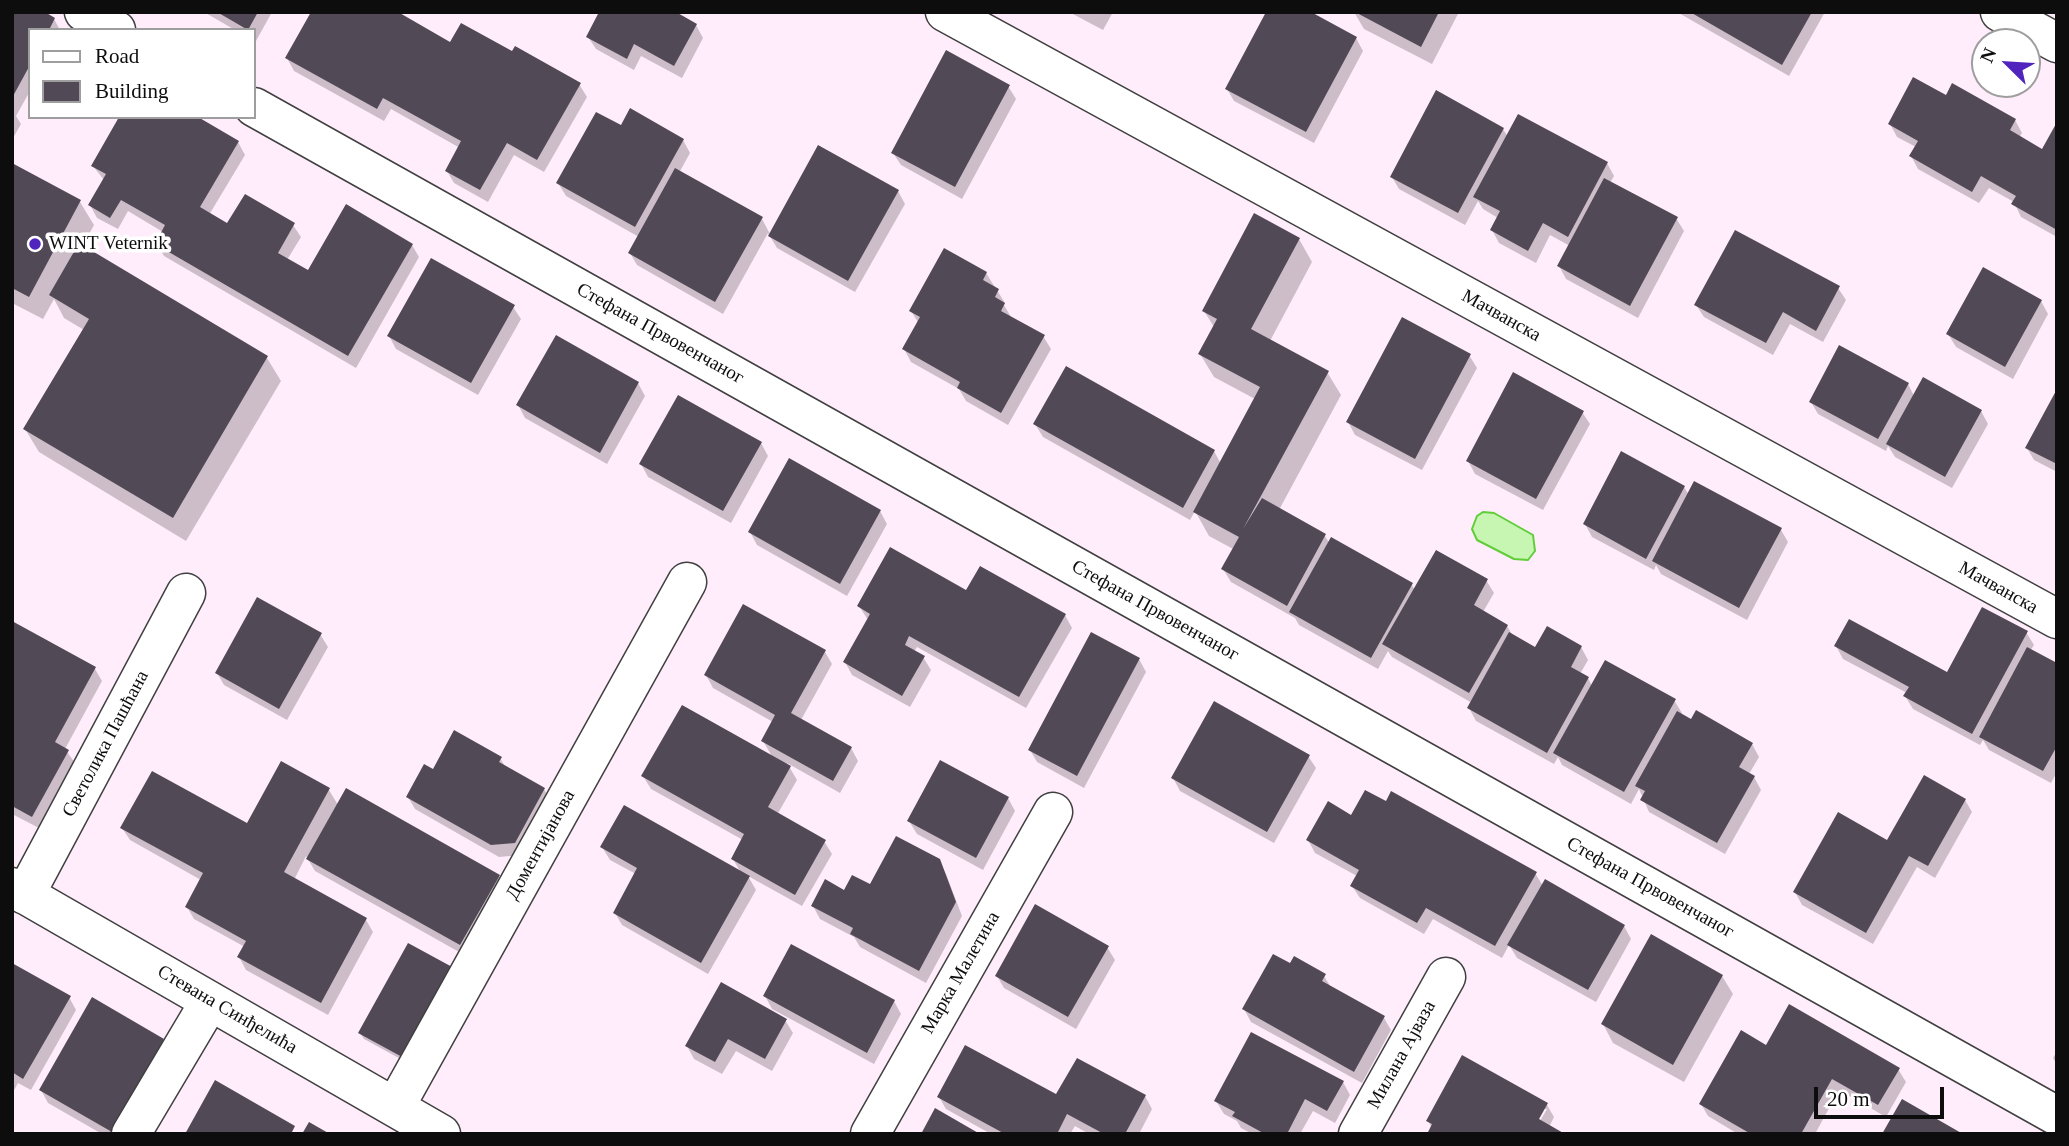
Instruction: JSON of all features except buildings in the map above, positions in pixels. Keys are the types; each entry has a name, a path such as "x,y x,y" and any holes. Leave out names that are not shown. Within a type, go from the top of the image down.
{"street":[{"path":"84,12 112,28"},
{"name":"Мачванска","path":"945,12 2057,619"},
{"path":"2000,12 2057,43"},
{"name":"Стефана Првовенчаног","path":"256,108 2057,1115"},
{"name":"Доментијанова","path":"395,1107 687,582"},
{"name":"Светолика Пашћана","path":"19,891 186,593"},
{"name":"Марка Малетина","path":"870,1134 1053,812"},
{"name":"Стевана Синђелића","path":"19,891 441,1134"},
{"name":"Милана Ајваза","path":"1358,1134 1446,977"},
{"path":"131,1134 210,1000"}],"shaded area":[{"path":"1483,512 1494,513 1533,535 1535,551 1528,560 1514,559 1477,540 1472,529 1477,516"}],"place":[{"name":"WINT Veternik","path":"35,244"}]}
